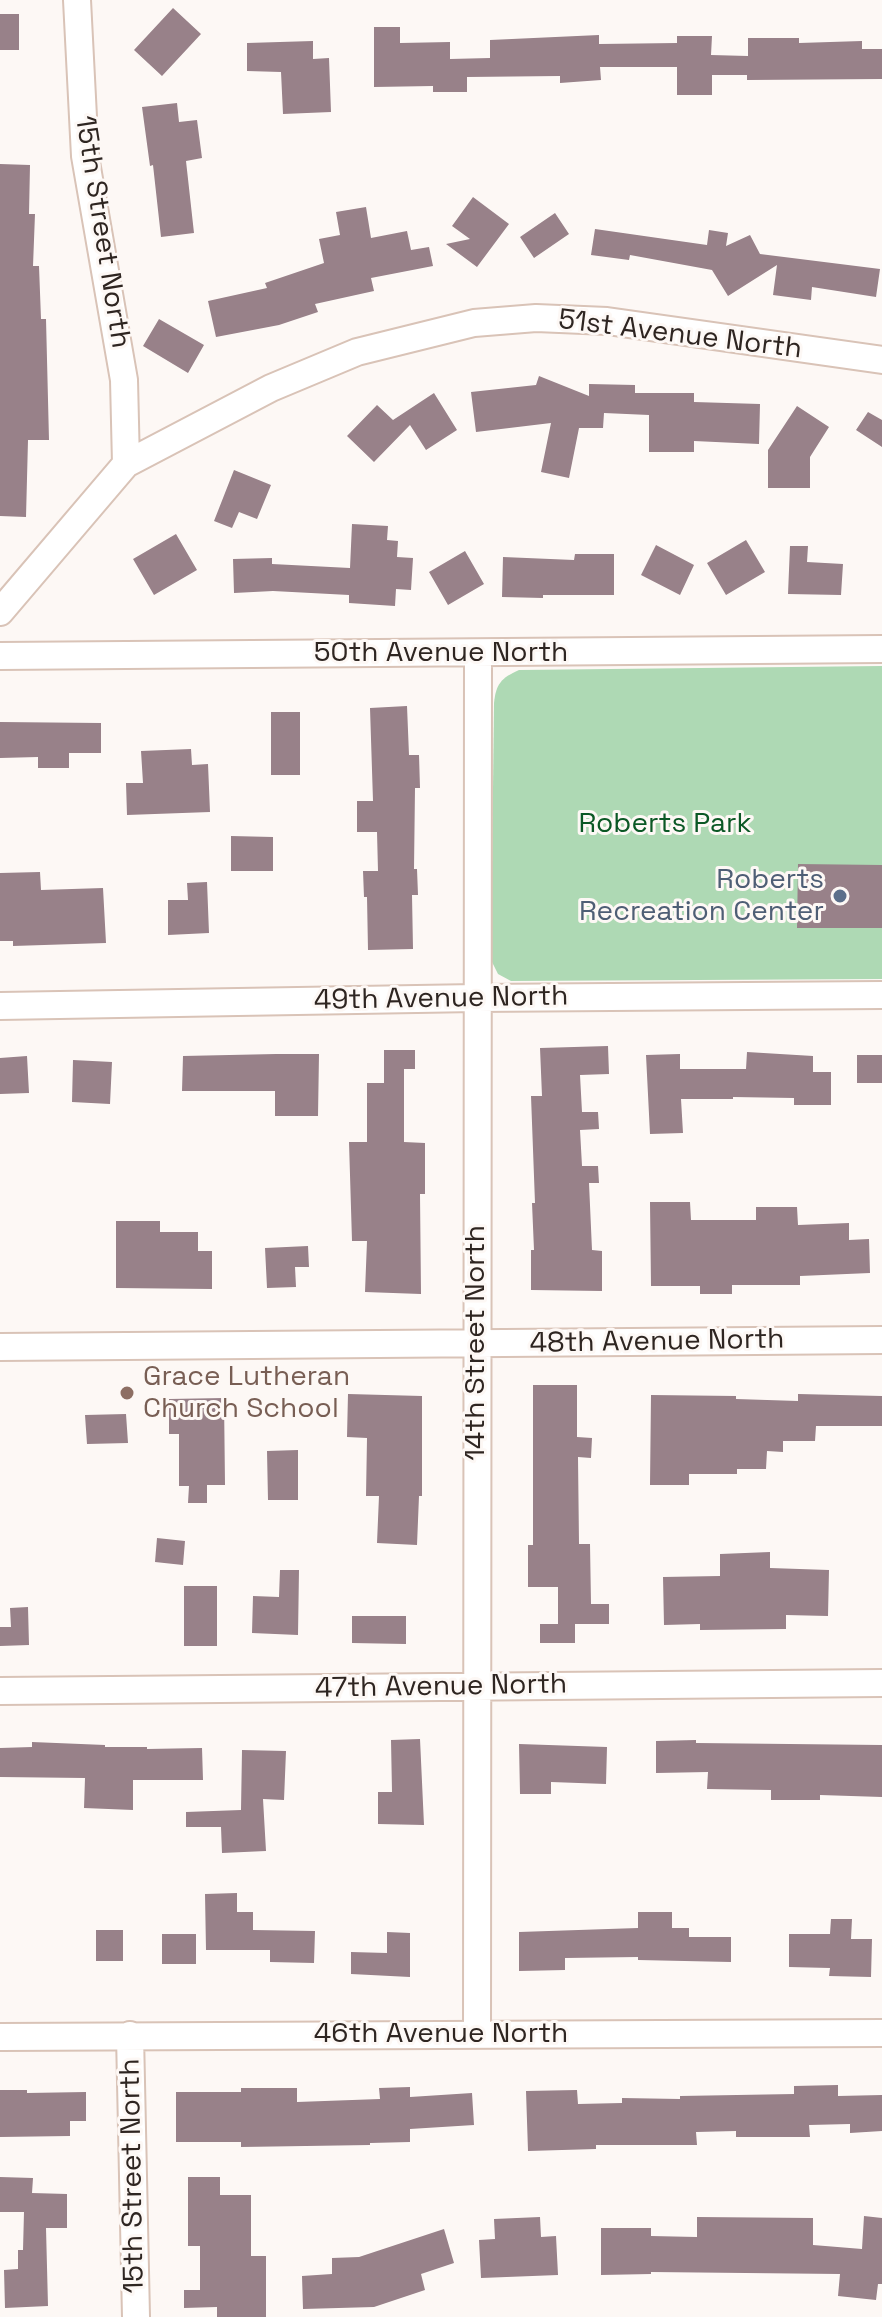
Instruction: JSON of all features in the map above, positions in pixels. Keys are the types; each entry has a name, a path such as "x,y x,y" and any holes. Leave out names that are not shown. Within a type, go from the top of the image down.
{"street":[{"name":"15th Street North","path":"77,0 85,156 124,380 126,464"},
{"name":"51st Avenue North","path":"0,612 126,464 271,388 357,352 474,323 536,318 607,321 882,360"},
{"name":"50th Avenue North","path":"0,656 882,649"},
{"name":"14th Street North","path":"477,2034 478,653"},
{"name":"49th Avenue North","path":"0,1006 882,995"},
{"name":"48th Avenue North","path":"0,1347 882,1340"},
{"name":"47th Avenue North","path":"0,1691 882,1683"},
{"name":"46th Avenue North","path":"0,2037 882,2033"},
{"name":"15th Street North","path":"130,2035 136,2317"}],"green space":[{"name":"Roberts Park","path":"882,666 882,979 511,981 498,974 491,960 494,703 498,686 504,679 519,670"}],"building":[{"path":"173,8 201,34 162,76 134,50"},
{"path":"0,14 19,14 19,50 0,50"},
{"path":"374,27 400,27 400,43 450,42 450,59 490,58 490,40 599,35 599,44 677,43 677,36 712,36 711,55 748,56 748,38 799,38 799,43 862,41 862,49 882,49 882,79 747,80 747,75 712,75 712,95 677,95 677,67 600,67 601,80 560,83 560,76 467,77 467,92 433,92 433,86 374,87"},
{"path":"313,41 313,59 329,58 331,112 283,114 281,72 247,71 247,43"},
{"path":"177,103 179,122 197,120 202,158 186,161 194,233 161,237 153,165 150,166 142,107"},
{"path":"0,164 30,165 29,214 35,214 33,266 39,266 41,319 46,319 49,440 28,440 26,517 0,516"},
{"path":"473,197 509,224 477,267 446,244 470,239 452,226"},
{"path":"366,207 371,238 407,231 411,250 429,247 433,266 371,278 374,291 315,304 318,312 279,325 216,337 208,301 267,288 265,283 324,263 319,239 340,235 336,212"},
{"path":"555,213 569,234 534,258 520,237"},
{"path":"595,229 707,245 709,230 728,233 726,246 750,235 760,254 880,269 876,297 812,287 811,300 773,295 777,265 728,296 712,270 630,255 629,260 591,255"},
{"path":"159,319 204,345 188,373 143,346"},
{"path":"539,376 589,396 589,384 635,385 635,393 694,393 694,402 760,404 759,444 694,441 694,452 649,452 649,415 604,413 603,428 579,428 569,478 541,472 551,423 476,432 471,392 536,385"},
{"path":"434,393 457,430 426,450 410,425 374,462 347,436 377,405 393,420"},
{"path":"797,406 829,427 810,457 810,488 768,488 768,450"},
{"path":"868,412 882,420 882,447 856,430"},
{"path":"234,470 271,485 257,519 239,512 232,528 214,521"},
{"path":"352,524 388,526 387,540 398,541 397,557 413,558 411,590 396,589 395,606 349,603 349,595 273,591 234,593 233,559 272,558 272,564 350,568"},
{"path":"176,534 197,570 154,595 133,559"},
{"path":"746,540 765,572 726,595 707,563"},
{"path":"656,545 694,565 680,595 641,575"},
{"path":"790,546 808,546 807,562 843,564 841,595 788,594"},
{"path":"465,551 484,584 448,605 429,572"},
{"path":"575,554 614,554 614,595 502,597 503,557 574,560"},
{"path":"407,706 409,755 419,755 420,788 415,788 414,869 417,869 418,895 412,895 413,949 368,950 363,871 378,871 377,832 357,832 357,801 373,801 370,708"},
{"path":"271,712 300,712 300,775 271,775"},
{"path":"0,722 101,723 101,753 69,753 69,768 38,768 38,757 0,758"},
{"path":"191,749 192,765 208,764 210,812 127,815 126,783 143,783 141,751"},
{"path":"231,836 273,837 273,871 231,871"},
{"name":"Roberts Recreation Center","path":"798,864 882,865 882,928 797,928"},
{"path":"40,872 41,890 103,888 106,943 13,946 13,941 0,941 0,873"},
{"path":"207,882 209,933 168,935 168,900 188,900 187,883"},
{"path":"608,1046 609,1074 580,1075 582,1112 598,1112 599,1129 580,1130 582,1166 598,1166 599,1183 589,1183 592,1250 602,1251 602,1291 531,1290 531,1250 534,1250 532,1203 535,1203 531,1096 542,1096 540,1048"},
{"path":"384,1050 415,1050 415,1069 404,1069 404,1142 425,1143 425,1194 420,1194 421,1294 365,1292 367,1241 352,1241 349,1142 367,1142 367,1083 384,1083"},
{"path":"747,1052 813,1056 813,1072 831,1072 831,1105 794,1105 794,1098 681,1099 683,1133 650,1134 646,1055 680,1054 680,1069 746,1069"},
{"path":"319,1054 318,1116 275,1116 275,1091 182,1091 183,1056"},
{"path":"857,1055 882,1055 882,1083 857,1083"},
{"path":"27,1056 29,1093 0,1094 0,1058"},
{"path":"73,1060 112,1062 110,1104 72,1102"},
{"path":"650,1202 690,1202 691,1220 756,1220 756,1207 797,1207 798,1225 849,1223 849,1240 869,1239 870,1273 800,1276 800,1285 732,1285 732,1294 700,1294 700,1286 651,1286"},
{"path":"116,1221 160,1221 160,1232 198,1232 198,1251 212,1251 212,1289 116,1288"},
{"path":"308,1246 309,1267 295,1267 296,1287 267,1288 265,1248"},
{"path":"533,1385 577,1385 577,1437 592,1438 591,1458 578,1457 579,1544 590,1544 591,1604 609,1604 609,1624 575,1624 575,1643 540,1643 540,1624 558,1624 558,1587 528,1587 528,1545 533,1545"},
{"path":"348,1394 422,1396 422,1496 419,1496 417,1545 377,1543 379,1496 366,1496 367,1438 347,1437"},
{"path":"798,1394 882,1396 882,1426 816,1426 815,1441 783,1441 783,1452 767,1451 766,1469 737,1469 737,1474 689,1474 689,1485 650,1485 651,1395 736,1396 736,1399 798,1401"},
{"path":"224,1398 225,1485 207,1485 207,1503 188,1503 189,1486 179,1486 179,1434 169,1434 169,1399"},
{"path":"126,1414 128,1443 87,1444 85,1415"},
{"path":"298,1450 298,1500 268,1500 267,1451"},
{"path":"157,1538 185,1541 183,1565 155,1562"},
{"path":"770,1552 770,1568 829,1570 828,1616 786,1615 786,1629 700,1630 700,1624 664,1625 663,1577 720,1576 720,1554"},
{"path":"280,1570 299,1570 298,1635 252,1633 253,1596 279,1597"},
{"path":"184,1586 217,1586 217,1646 184,1646"},
{"path":"28,1607 29,1645 0,1646 0,1627 11,1627 10,1608"},
{"path":"352,1616 406,1616 406,1644 352,1643"},
{"path":"420,1739 424,1825 378,1824 378,1792 392,1792 391,1740"},
{"path":"696,1740 696,1743 882,1745 882,1797 820,1795 820,1800 771,1800 771,1790 707,1789 708,1772 656,1773 656,1741"},
{"path":"32,1742 147,1749 202,1748 203,1780 133,1780 133,1810 84,1808 85,1778 0,1777 0,1748 32,1747"},
{"path":"519,1744 607,1747 606,1784 551,1782 551,1794 520,1794"},
{"path":"242,1750 286,1751 284,1800 263,1799 266,1851 222,1853 221,1827 186,1827 186,1812 241,1810"},
{"path":"237,1893 237,1912 253,1912 253,1930 315,1931 314,1963 270,1962 270,1950 206,1950 205,1894"},
{"path":"638,1912 672,1912 672,1928 689,1928 689,1937 731,1937 731,1962 638,1960 638,1957 565,1958 565,1970 519,1971 519,1932 638,1928"},
{"path":"831,1919 852,1919 851,1939 872,1939 871,1977 829,1976 830,1968 789,1967 789,1934 830,1934"},
{"path":"96,1930 123,1930 123,1961 96,1961"},
{"path":"387,1932 410,1933 410,1977 351,1974 351,1952 387,1953"},
{"path":"162,1934 196,1934 196,1964 162,1964"},
{"path":"838,2085 838,2096 882,2095 882,2131 850,2133 850,2124 809,2125 810,2137 736,2137 736,2131 696,2132 697,2145 596,2145 596,2149 528,2151 526,2091 577,2090 578,2104 622,2103 622,2098 794,2094 794,2086"},
{"path":"410,2087 410,2097 472,2093 474,2125 410,2129 410,2142 370,2145 241,2147 241,2142 176,2142 176,2092 297,2088 297,2102 380,2099 379,2088"},
{"path":"0,2090 86,2092 86,2121 70,2121 70,2136 0,2137"},
{"path":"0,2177 33,2178 32,2193 67,2194 67,2228 46,2228 48,2306 5,2308 4,2270 18,2269 18,2250 23,2250 24,2212 0,2212"},
{"path":"188,2177 220,2177 220,2195 251,2195 251,2256 266,2256 266,2317 217,2317 217,2307 184,2308 184,2290 200,2290 200,2246 188,2246"},
{"path":"864,2216 882,2218 882,2284 878,2284 876,2300 838,2296 840,2274 651,2272 601,2275 601,2228 651,2228 651,2236 697,2237 697,2217 813,2218 813,2245 862,2249"},
{"path":"540,2217 541,2237 556,2236 558,2275 481,2278 479,2240 495,2239 494,2219"},
{"path":"444,2229 454,2263 421,2274 425,2290 374,2307 303,2309 302,2276 332,2274 332,2258 359,2257"}],"place":[{"name":"Roberts Recreation Center","path":"840,896"},
{"name":"Grace Lutheran Church School","path":"127,1393"}]}
